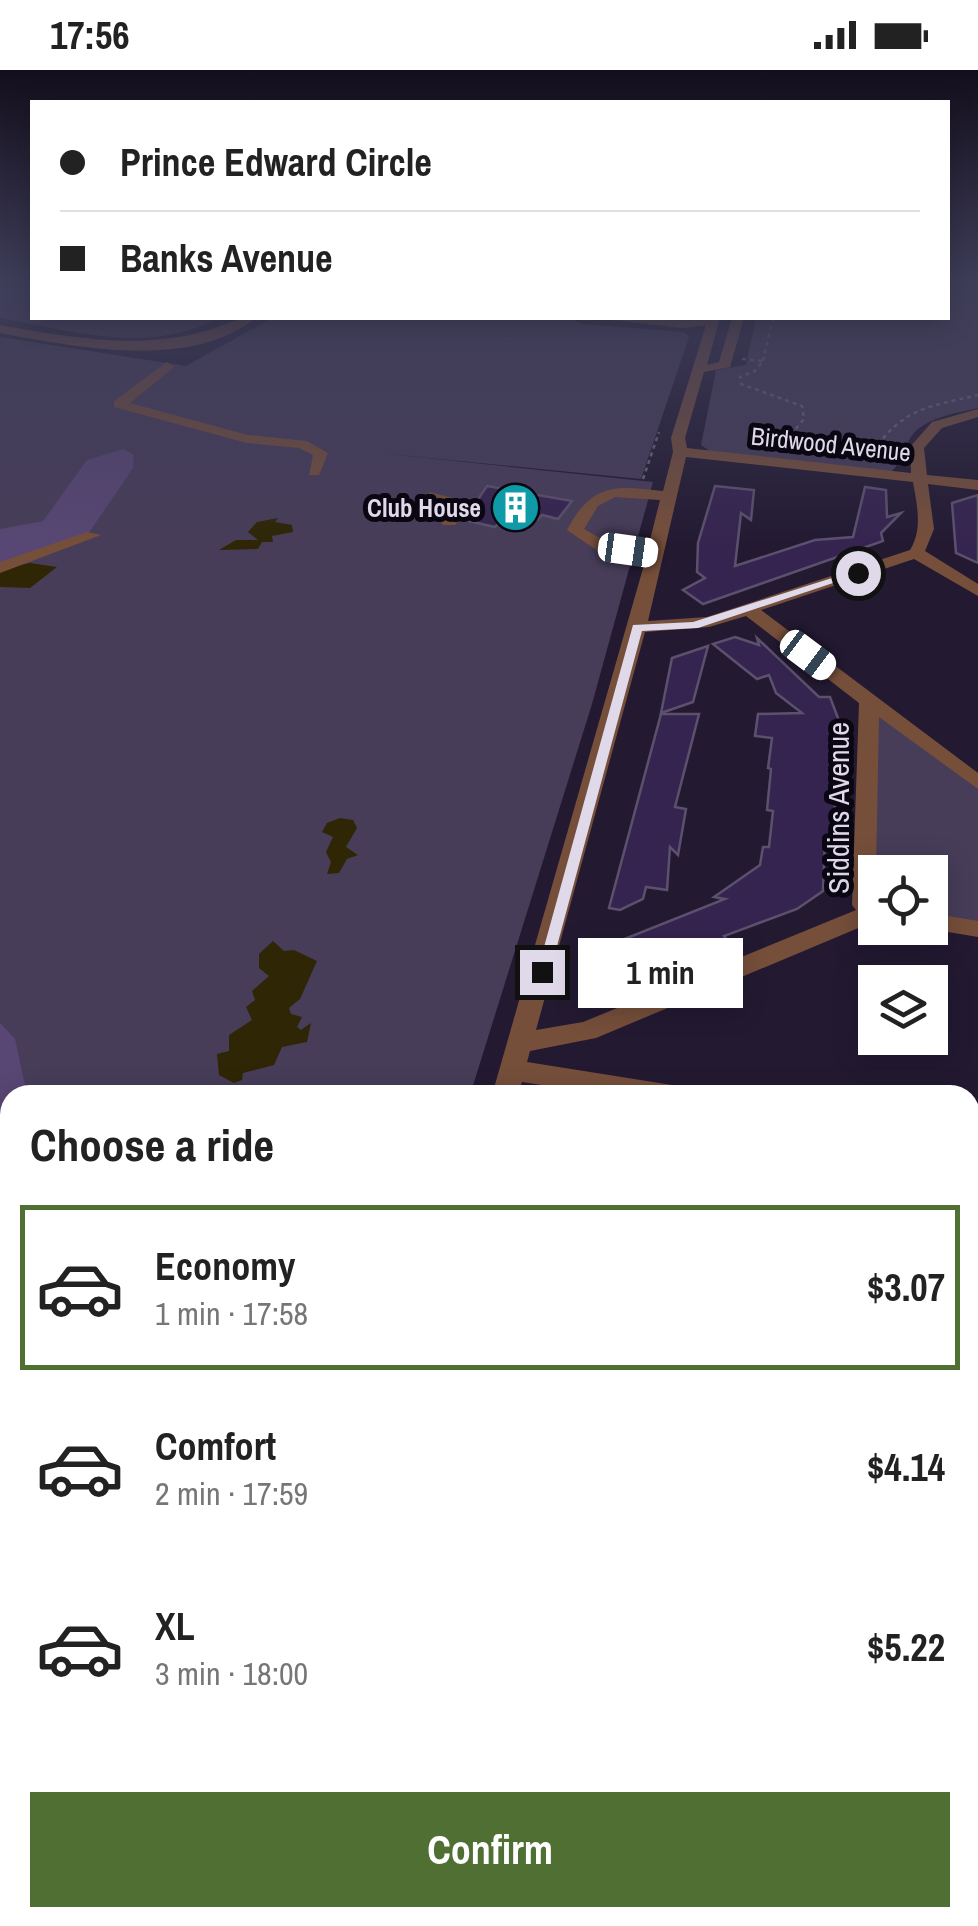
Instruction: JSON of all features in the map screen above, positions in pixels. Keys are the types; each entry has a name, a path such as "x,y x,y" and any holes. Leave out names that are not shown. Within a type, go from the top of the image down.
{"street":[{"path":"159,372 118,402 247,439 308,446 321,453 314,472"},
{"path":"680,452 678,438 699,372"},
{"path":"535,1085 508,1083 637,628 680,452 688,440 706,372"},
{"path":"637,628 694,626 916,553 924,542 917,447 925,434 950,420 978,413"},
{"path":"132,429 159,415"},
{"name":"Birdwood Avenue","path":"680,452 920,472 978,485"},
{"path":"655,554 602,546 583,540 575,530 595,498 607,492 669,496"},
{"path":"435,495 465,501 449,522"},
{"path":"376,516 394,510"},
{"path":"0,568 93,535"},
{"path":"916,553 978,591"},
{"path":"748,609 978,783"},
{"name":"Siddins Avenue","path":"865,855 869,701"},
{"path":"520,1043 587,1032 858,919"},
{"path":"948,924 978,928"}],"path":[{"path":"753,372 740,377 741,384 802,406 804,419 794,431 801,441 838,451 873,451 920,472"},
{"path":"873,451 892,424 910,412 978,395"}],"shaded area":[{"path":"0,372 677,372 641,479 379,453 653,482 592,704 473,1085 0,1085"},
{"path":"716,372 978,372 978,408 924,425 911,437 891,472 711,452 701,445"},
{"path":"123,449 134,455 133,468 88,534 0,566 0,529 43,521 87,460"},
{"path":"869,701 978,783 978,929 948,924 948,855 874,855"},
{"path":"0,1023 15,1039 25,1085 0,1085"}],"sand":[{"path":"278,518 275,522 292,525 293,532 272,536 273,542 262,542 258,549 219,550 236,540 258,540 248,532 257,522"},
{"path":"30,563 57,567 30,588 0,587 0,569"},
{"path":"340,818 353,820 357,828 346,847 358,855 347,859 339,873 327,874 331,862 326,852 333,837 322,832 327,823"},
{"path":"273,941 284,951 294,950 317,961 300,999 289,1008 291,1014 302,1017 297,1027 301,1030 311,1023 307,1042 282,1047 274,1065 243,1073 242,1080 234,1083 219,1075 217,1054 229,1051 229,1035 252,1020 246,1007 255,1000 252,991 269,976 259,968 259,954"}],"building":[{"name":"Club House","path":"487,486 572,501 558,519 542,515 537,520 507,514 495,527 464,520"},
{"path":"715,486 754,490 751,520 741,513 735,566 815,540 853,537 865,487 886,490 887,517 901,513 881,533 883,541 703,604 683,590 705,578 697,572 698,543"},
{"path":"978,495 978,563 956,553 952,503"},
{"path":"735,637 759,645 757,638 819,697 830,697 841,726 833,832 825,841 823,891 797,909 724,936 728,941 690,956 697,963 666,978 647,986 636,974 605,987 590,970 599,967 593,959 600,956 602,948 725,899 714,897 760,865 763,847 769,847 773,811 767,810 771,769 768,768 772,738 755,736 758,714 802,713 776,693 769,675 757,679 713,644"},
{"path":"708,646 693,702 661,713 672,658"},
{"path":"661,714 699,714 675,807 686,809 678,855 670,847 667,890 646,887 643,899 620,910 609,908"}],"place":[{"name":"Club House","path":"516,508"}],"route":[{"path":"542,972 637,628 694,626 858,573"}]}
